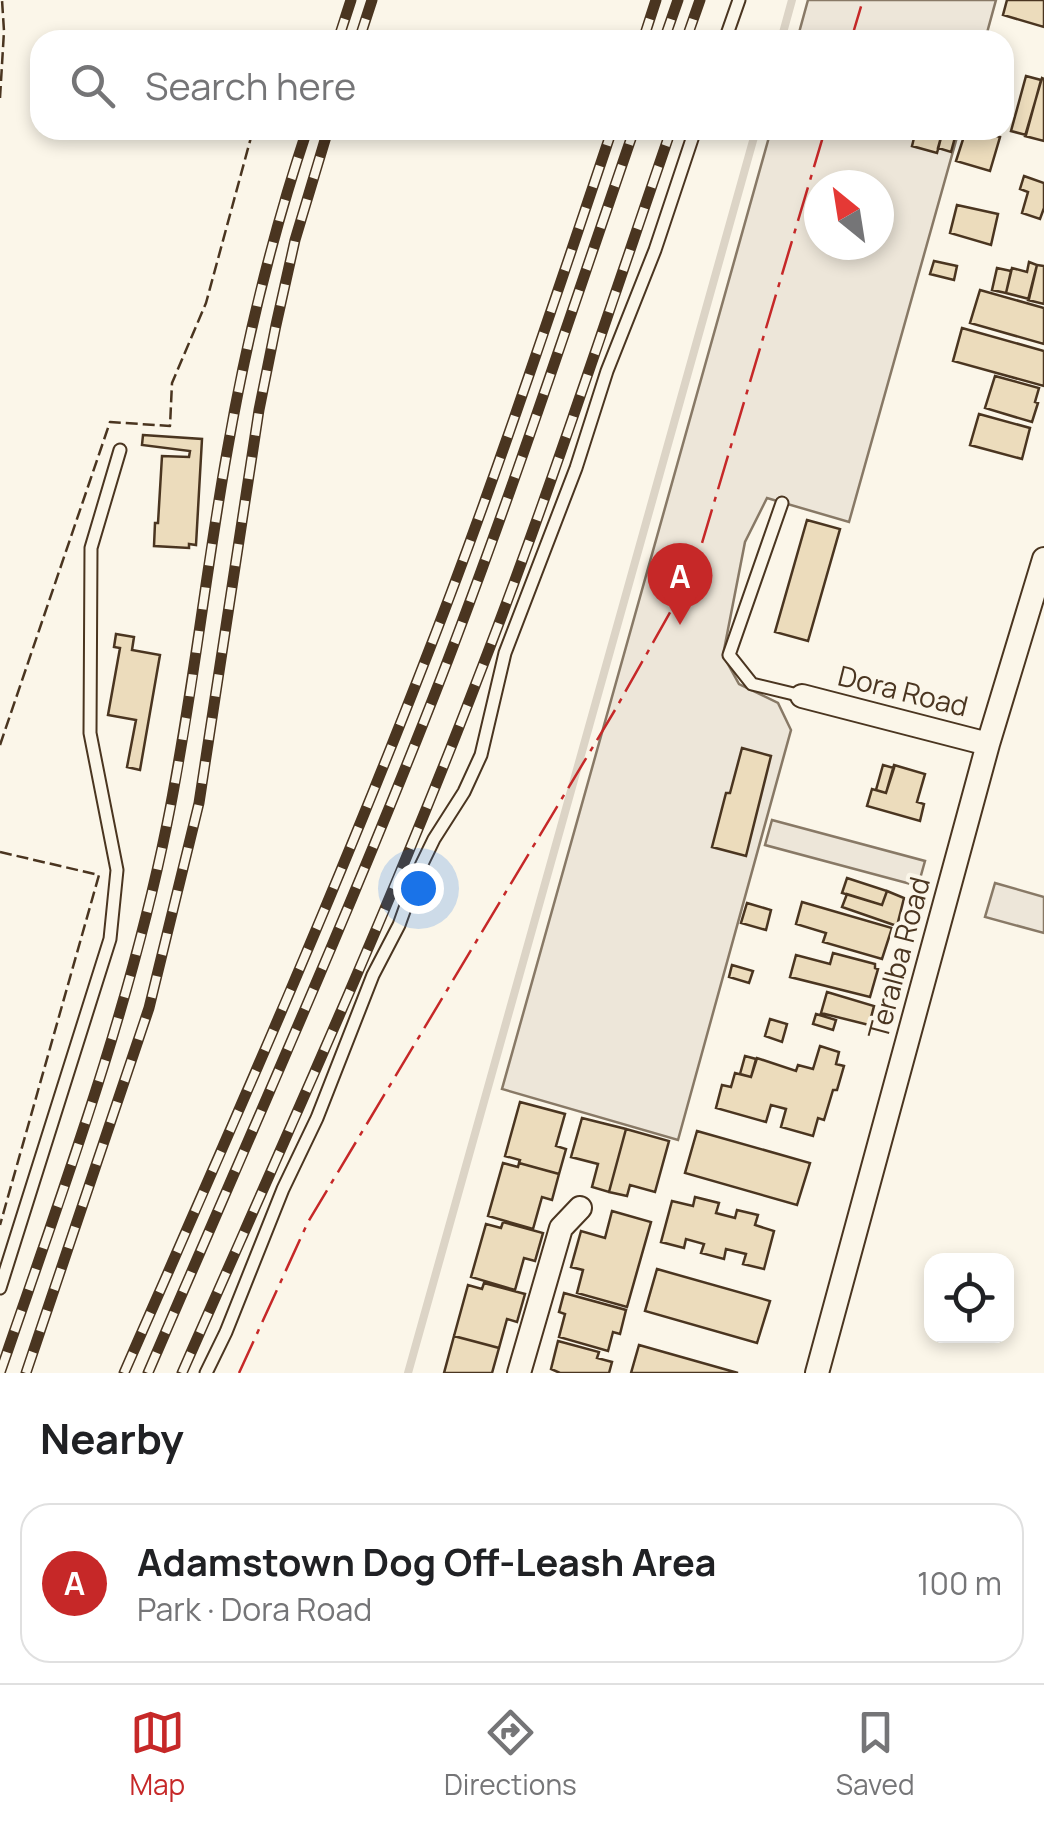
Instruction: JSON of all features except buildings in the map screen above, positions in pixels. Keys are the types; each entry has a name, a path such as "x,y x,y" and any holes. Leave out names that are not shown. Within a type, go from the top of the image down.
{"street":[{"name":"Teralba Road","path":"817,1373 988,744 1044,560"},
{"name":"Dora Road","path":"802,696 988,744"},
{"path":"519,1373 561,1228 580,1208"}],"lane":[{"path":"728,30 738,0"},
{"path":"206,1373 317,1118 373,975 399,925 418,872 481,755 505,654 576,468 691,140"},
{"path":"0,1288 110,939 116,870 90,733 91,548 120,450"},
{"path":"782,503 729,655 752,684 802,696"}],"shaded area":[{"path":"808,0 996,0 988,30 800,30"},
{"path":"768,140 956,140 849,522 767,498 745,542 723,655 739,684 778,703 791,730 678,1140 502,1089"},
{"path":"772,820 925,861 918,886 765,845"},
{"path":"995,883 1044,897 1044,933 985,917"}],"waterway":[{"path":"784,30 792,0"},
{"path":"408,1373 753,140"}],"railway":[{"path":"341,30 351,0"},
{"path":"362,30 372,0"},
{"path":"646,30 656,0"},
{"path":"668,30 678,0"},
{"path":"690,30 700,0"},
{"path":"0,1373 134,964 176,778 243,370 271,249 304,140"},
{"path":"26,1373 149,1008 199,803 259,410 295,240 325,140"},
{"path":"124,1373 239,1111 421,671 496,469 609,140"},
{"path":"148,1373 334,940 441,678 631,140"},
{"path":"182,1373 444,766 529,542 668,140"}],"fence":[{"path":"0,98 2,0"},
{"path":"0,745 110,422 170,426 172,383 206,303 250,140"},
{"path":"0,852 99,875 0,1225"}],"power":[{"path":"854,30 863,0"},
{"path":"239,1373 308,1222 615,710 694,570 822,140"}],"place":[{"name":"Adamstown Dog Off-Leash Area","path":"680,625"}]}
